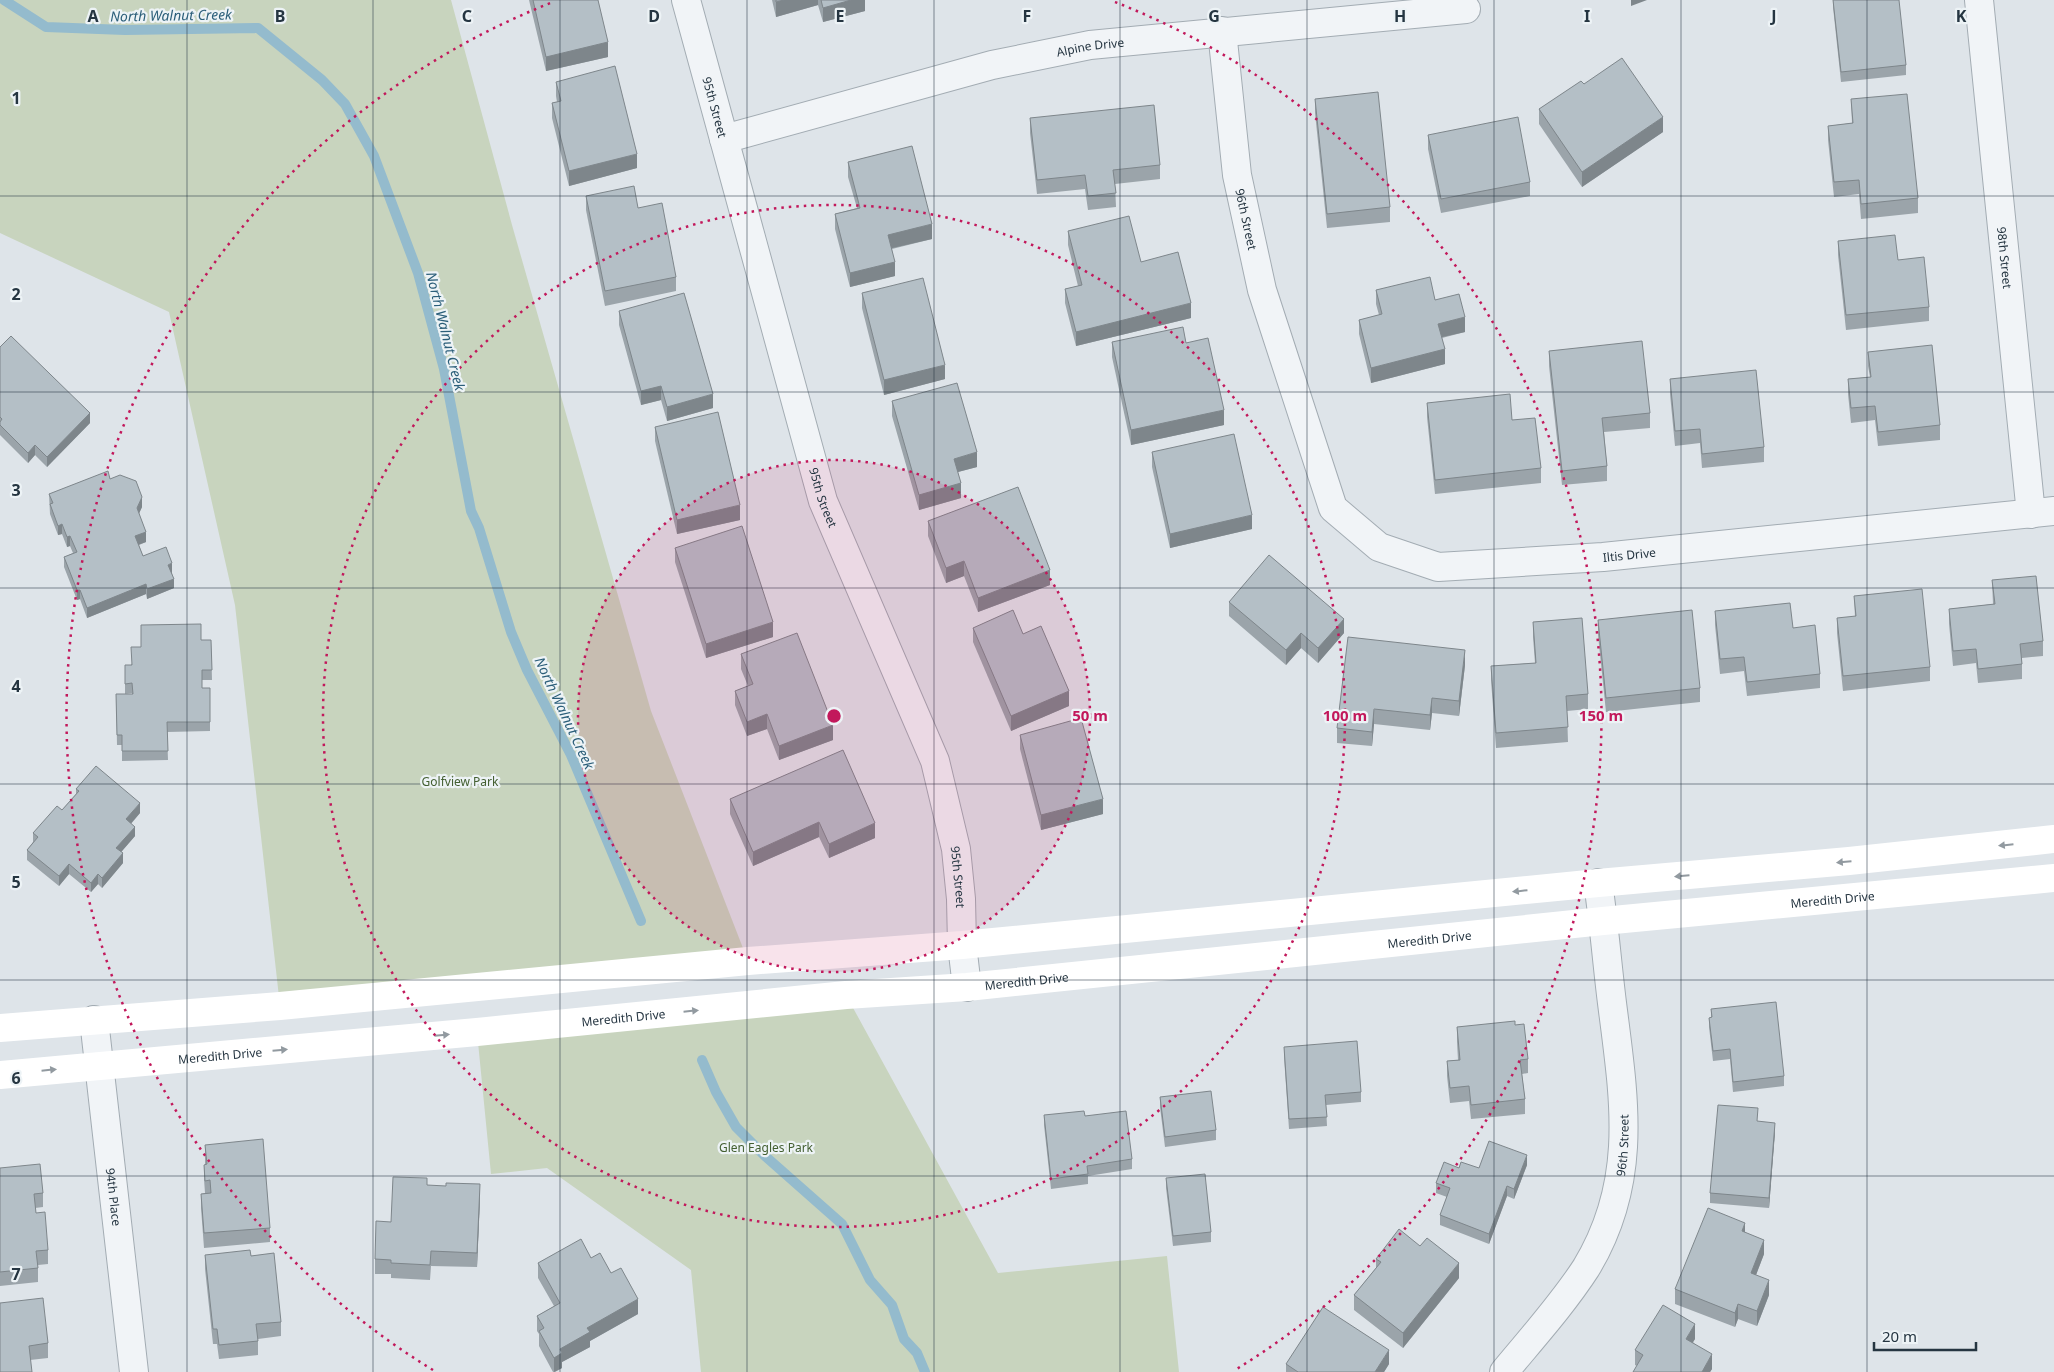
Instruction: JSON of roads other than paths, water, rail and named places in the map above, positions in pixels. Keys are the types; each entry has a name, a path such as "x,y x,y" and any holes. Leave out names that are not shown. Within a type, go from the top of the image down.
{"main road":[{"path":"0,1028 280,1006 740,962 962,946 1598,883 1849,861 2054,839"},
{"name":"Meredith Drive","path":"0,1075 477,1032 846,995 967,987 2054,878"}],"street":[{"name":"95th Street","path":"686,0 823,501 935,761 956,849 961,899 962,946 967,987"},
{"name":"98th Street","path":"1979,0 2042,513"},
{"name":"Alpine Drive","path":"724,139 992,65 1090,45 1466,9"},
{"name":"96th Street","path":"1222,31 1237,175 1262,290 1300,400"},
{"name":"Iltis Drive","path":"1300,400 1333,508 1379,547 1438,567 1603,557 2042,513"},
{"name":"96th Street","path":"1504,1372 1562,1302 1586,1267 1606,1227 1619,1186 1624,1142 1624,1099 1598,883"},
{"name":"94th Place","path":"94,1020 134,1372"}],"waterway":[{"name":"North Walnut Creek","path":"4,0 46,27 125,30 258,28 322,80 345,104 374,156 418,273 444,369 471,511 479,528 511,632 527,670 571,755 641,921"},
{"name":"North Walnut Creek","path":"702,1060 716,1092 736,1127 765,1156 842,1224 870,1280 892,1305 904,1339 917,1353 925,1372"}],"park label":[{"name":"Golfview Park","path":"460,781"},
{"name":"Glen Eagles Park","path":"766,1147"}]}
